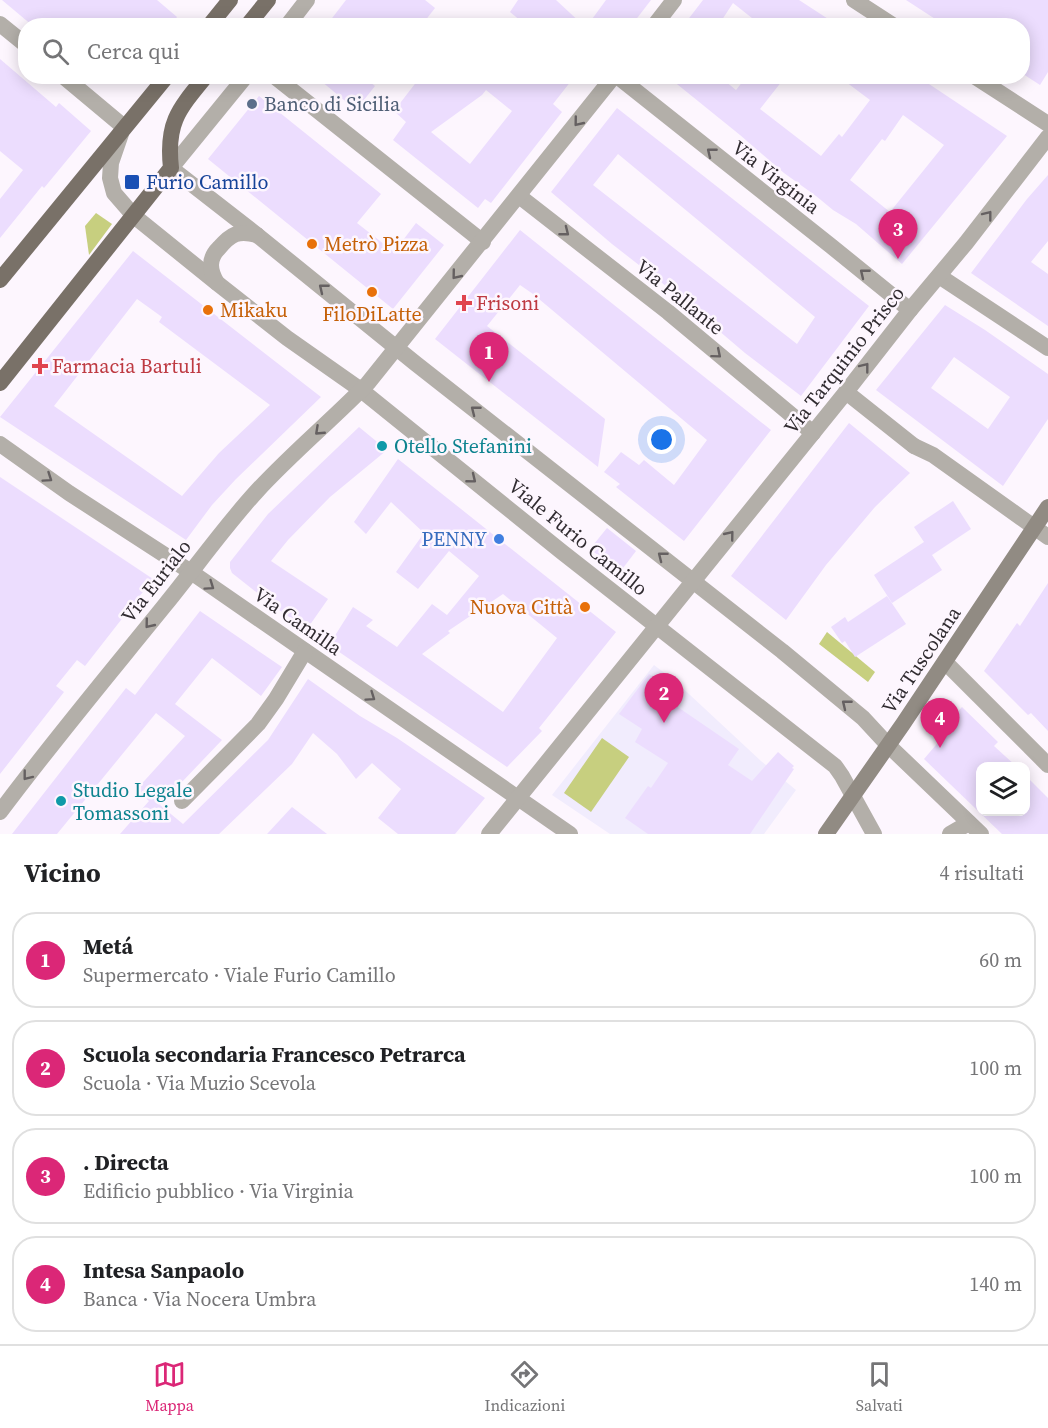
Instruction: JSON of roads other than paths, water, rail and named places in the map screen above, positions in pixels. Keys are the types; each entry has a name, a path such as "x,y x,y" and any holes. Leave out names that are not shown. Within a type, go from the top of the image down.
{"main road":[{"path":"215,18 230,0"},
{"path":"253,18 268,0"},
{"path":"0,280 160,84"},
{"path":"0,383 171,168 170,145 175,119 183,104 199,84"},
{"name":"Via Tuscolana","path":"826,834 945,662 1041,532 1048,507"}],"street":[{"path":"293,18 308,0"},
{"path":"660,18 674,0"},
{"path":"854,0 882,18"},
{"path":"0,24 18,39"},
{"path":"73,84 124,127"},
{"path":"171,168 239,84"},
{"path":"283,84 483,242"},
{"path":"361,390 610,84"},
{"name":"Via Virginia","path":"626,84 910,310"},
{"path":"986,84 1048,124"},
{"name":"Viale Furio Camillo","path":"124,127 111,164 110,178 114,193 134,216 287,338 361,390 562,552 835,766 874,834"},
{"name":"Via Tarquinio Prisco","path":"694,581 1048,137"},
{"name":"Viale Furio Camillo","path":"171,168 782,651 863,718 975,828"},
{"name":"Via Pallante","path":"519,196 668,312 813,433"},
{"path":"217,283 211,267 212,260 225,240 233,235 245,233 257,235"},
{"path":"939,276 1048,348"},
{"name":"Via Eurialo","path":"0,812 229,523 256,492 361,390"},
{"path":"846,392 914,446 933,455 1041,532"},
{"name":"Via Camilla","path":"0,444 69,493 191,572 570,834"},
{"path":"489,834 694,581"},
{"path":"182,801 258,724 305,651"},
{"path":"945,662 1048,765"},
{"path":"950,834 975,828"}],"place":[{"name":"Banco di Sicilia","path":"252,104"},
{"name":"Furio Camillo","path":"132,182"},
{"name":"Metrò Pizza","path":"312,244"},
{"name":". Directa","path":"898,259"},
{"name":"FiloDiLatte","path":"372,292"},
{"name":"Frisoni","path":"464,303"},
{"name":"Mikaku","path":"208,310"},
{"name":"Farmacia Bartuli","path":"40,366"},
{"name":"Metá","path":"489,382"},
{"name":"Otello Stefanini","path":"382,446"},
{"name":"PENNY","path":"499,539"},
{"name":"Nuova Città","path":"585,607"},
{"name":"Scuola secondaria Francesco Petrarca","path":"664,723"},
{"name":"Intesa Sanpaolo","path":"940,748"},
{"name":"Studio Legale Tomassoni","path":"61,801"}]}
